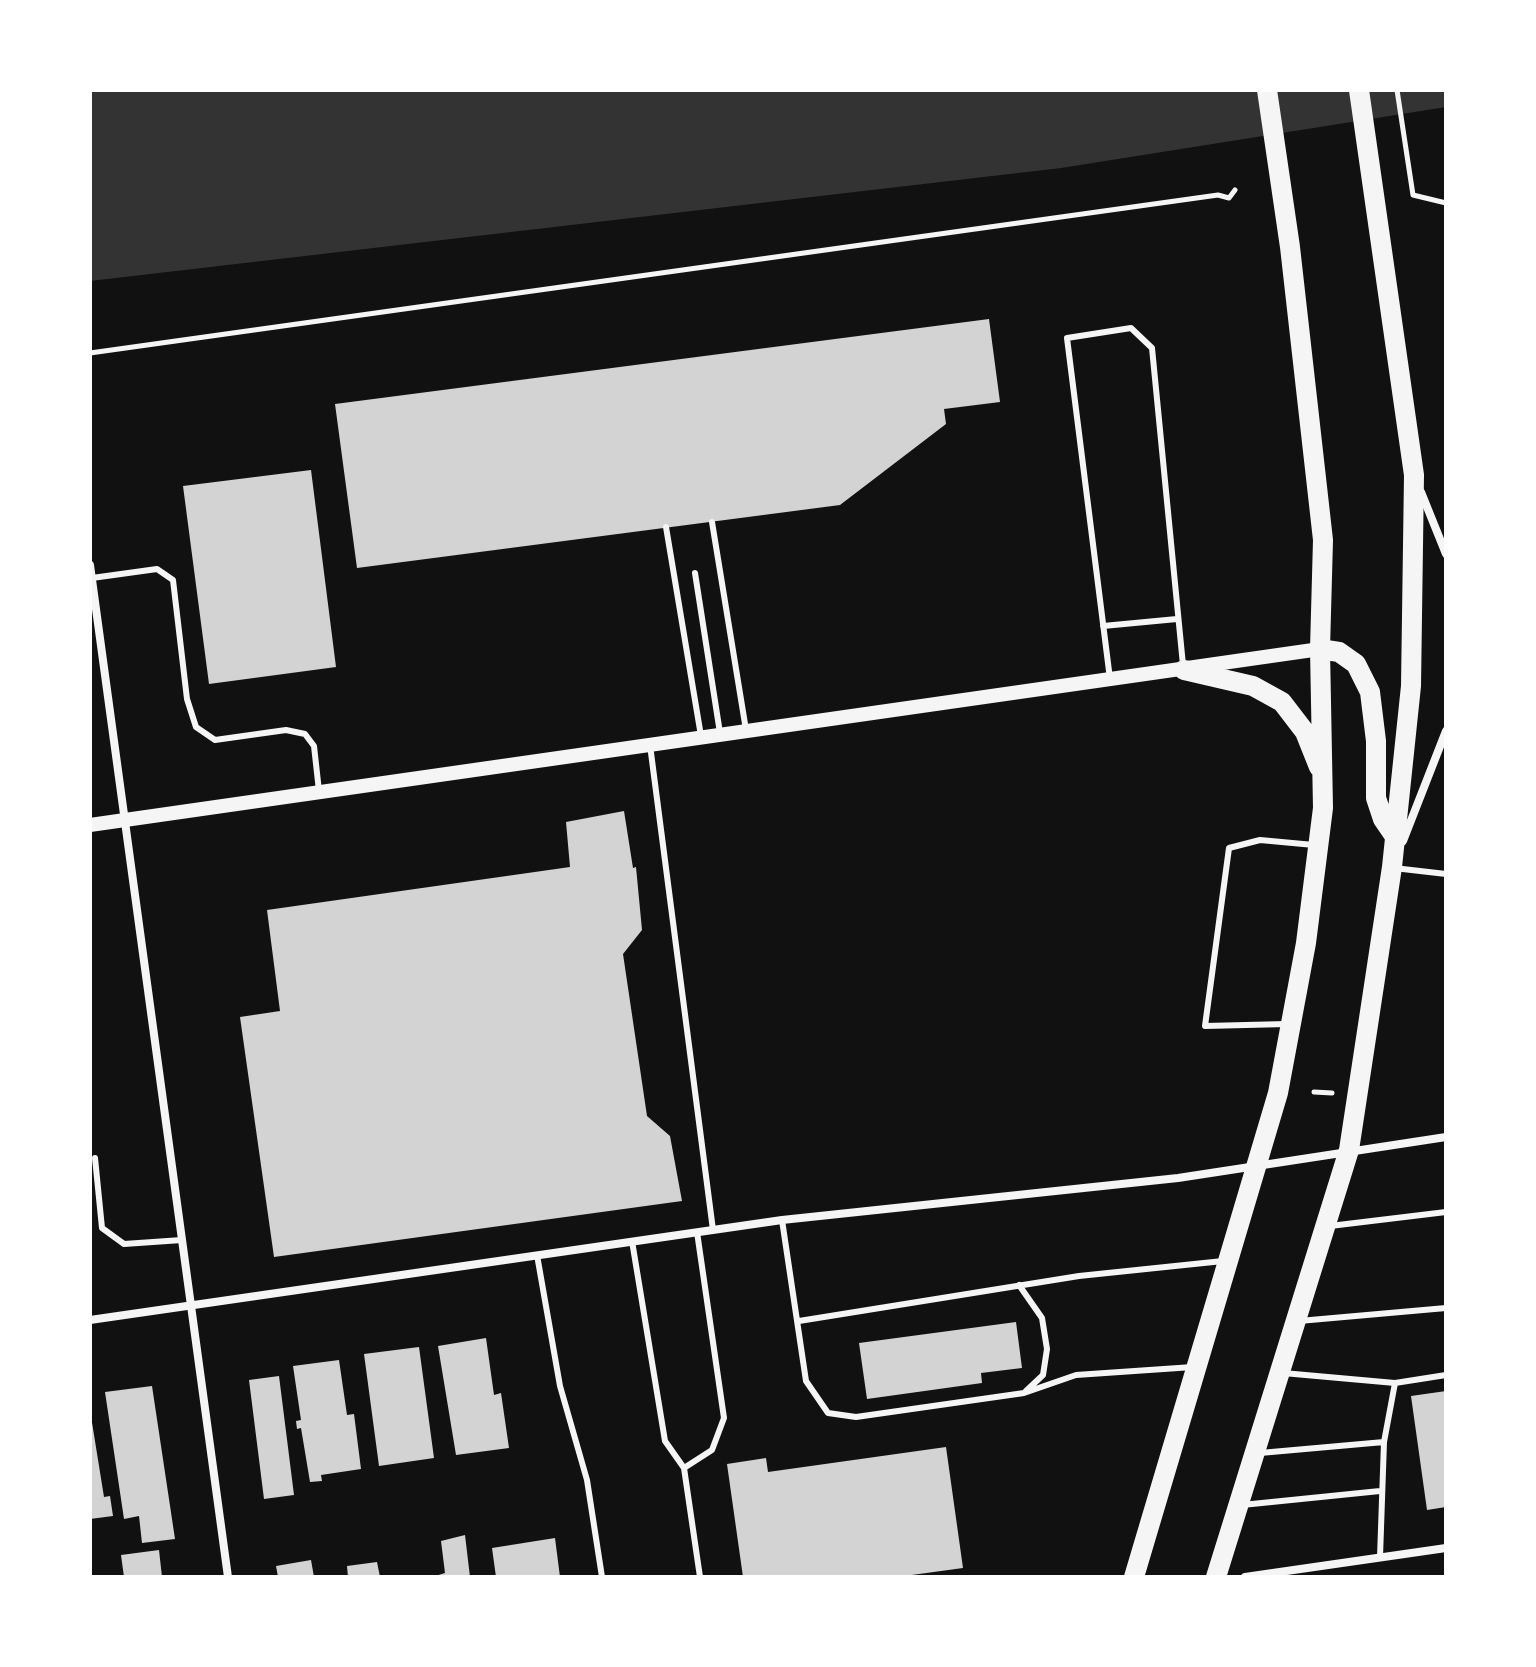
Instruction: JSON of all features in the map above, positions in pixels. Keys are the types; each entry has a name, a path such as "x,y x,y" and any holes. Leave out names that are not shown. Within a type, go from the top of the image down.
{"main road":[{"path":"1134,1577 1231,1260 1278,1093 1306,943 1325,783 1320,649 1323,540 1290,247 1267,90"},
{"path":"1216,1577 1349,1150 1396,838 1411,686 1414,475 1359,90"},
{"path":"1320,649 1339,652 1348,658 1356,664 1367,684 1376,741 1376,798 1383,819 1396,838"},
{"path":"1184,670 1253,686 1282,702 1305,732 1325,783"}],"street":[{"path":"1414,475 1446,554"},
{"path":"90,565 228,1577"},
{"path":"90,825 1320,649"},
{"path":"1392,867 1446,731"},
{"path":"90,1320 782,1220 1178,1178 1446,1137"},
{"path":"1245,1577 1302,1573 1380,1557 1446,1548"}],"lane":[{"path":"1110,679 1067,338 1131,328 1152,348 1184,670"},
{"path":"712,522 746,730"},
{"path":"666,527 701,736"},
{"path":"92,578 157,569 173,580 187,699 196,727 215,740 286,730 305,734 314,746 319,791"},
{"path":"695,573 720,733"},
{"path":"1103,626 1177,619"},
{"path":"650,744 713,1230"},
{"path":"1291,1024 1205,1026 1229,848 1260,840 1317,845"},
{"path":"1392,867 1446,874"},
{"path":"95,1158 102,1228 124,1244 182,1240"},
{"path":"1325,1227 1446,1212"},
{"path":"782,1220 806,1381 828,1413 856,1417 1024,1393 1076,1375 1198,1367"},
{"path":"684,1468 712,1450 724,1418 697,1232"},
{"path":"632,1241 665,1441 684,1468 700,1577"},
{"path":"537,1255 560,1386 587,1480 602,1577"},
{"path":"799,1321 1019,1285 1231,1260"},
{"path":"1019,1285 1042,1318 1047,1349 1043,1375 1024,1393"},
{"path":"1296,1321 1446,1308"},
{"path":"1279,1373 1395,1383 1446,1375"},
{"path":"1380,1557 1384,1442 1395,1383"},
{"path":"1254,1454 1384,1442"},
{"path":"1238,1505 1380,1491"}],"path":[{"path":"1397,90 1413,195 1446,203"},
{"path":"90,353 1218,195 1229,198 1235,190"},
{"path":"1314,1092 1333,1093"}],"shaded area":[{"path":"90,90 1446,90 1446,107 1061,168 90,281"}],"building":[{"path":"989,319 1000,402 944,409 946,424 840,505 357,568 335,404"},
{"path":"311,470 336,667 209,684 183,486"},
{"path":"624,811 633,868 636,867 642,930 623,954 647,1116 670,1136 682,1201 274,1257 240,1017 280,1011 267,910 570,867 566,822"},
{"path":"1016,1322 1022,1368 981,1373 982,1383 867,1399 859,1343"},
{"path":"486,1338 494,1395 501,1393 509,1448 456,1455 438,1346"},
{"path":"419,1347 434,1458 379,1466 364,1354"},
{"path":"339,1360 347,1415 354,1414 361,1469 321,1475 322,1481 310,1482 301,1428 297,1429 296,1421 301,1420 293,1366"},
{"path":"279,1376 294,1495 264,1499 249,1380"},
{"path":"152,1386 175,1539 142,1543 139,1516 124,1519 105,1392"},
{"path":"1446,1391 1446,1507 1427,1510 1411,1396"},
{"path":"90,1410 104,1497 110,1496 113,1516 90,1519"},
{"path":"946,1447 963,1568 897,1577 743,1577 727,1464 766,1458 768,1472"},
{"path":"465,1535 470,1577 432,1577 445,1573 441,1541"},
{"path":"555,1538 560,1577 496,1577 492,1548"},
{"path":"159,1550 162,1577 124,1577 121,1555"},
{"path":"311,1560 314,1577 278,1577 276,1566"},
{"path":"377,1562 380,1577 348,1577 347,1566"}]}
